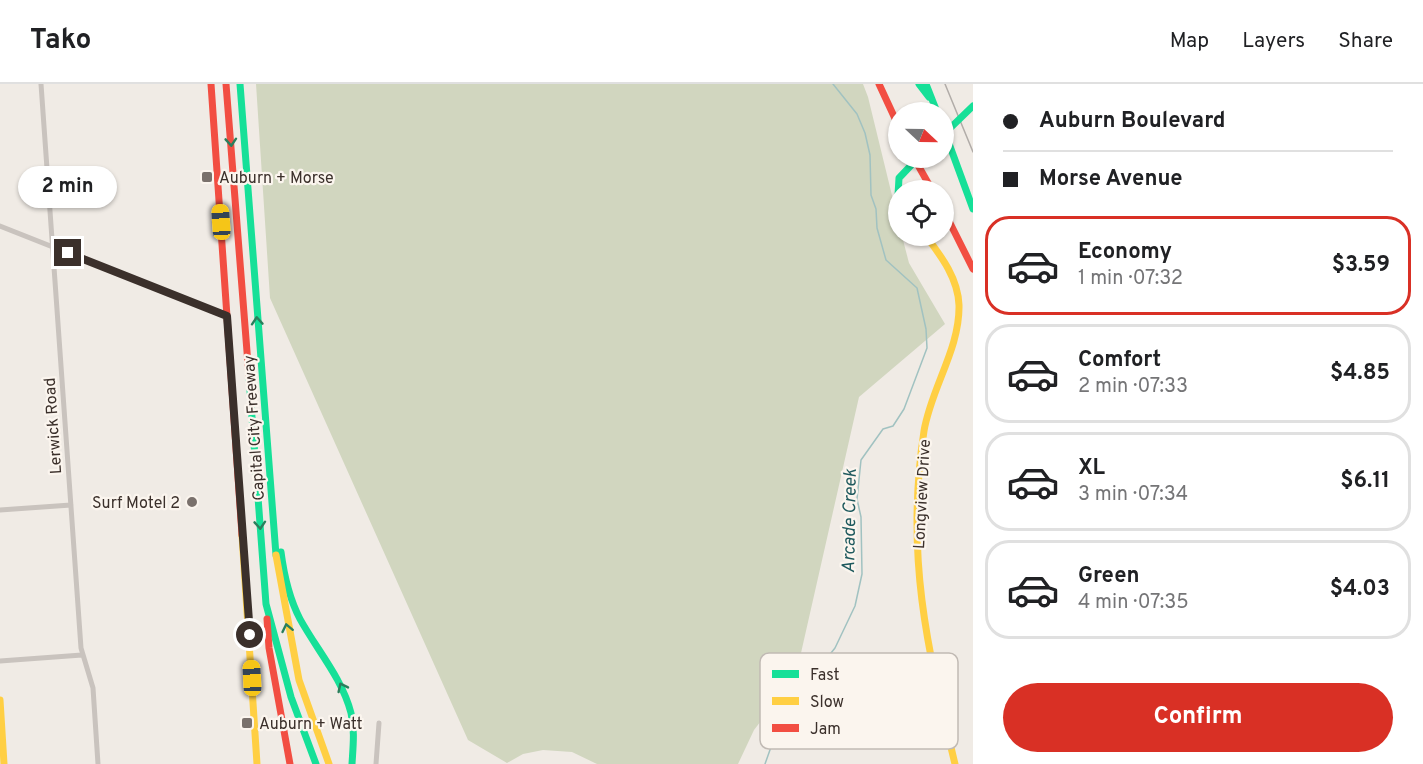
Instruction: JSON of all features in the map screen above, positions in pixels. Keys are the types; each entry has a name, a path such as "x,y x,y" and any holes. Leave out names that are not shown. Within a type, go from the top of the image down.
{"main road":[{"path":"211,84 257,764"},
{"name":"Capital City Freeway","path":"226,84 266,604 291,697 316,764"},
{"name":"Capital City Freeway","path":"240,84 277,572 286,627 299,680 329,764"},
{"path":"879,84 888,103"},
{"path":"919,84 933,101"},
{"path":"926,84 933,101"},
{"path":"954,123 973,106"},
{"path":"954,159 973,209"},
{"path":"899,180 908,168"},
{"path":"954,231 973,269"},
{"name":"Longview Drive","path":"930,653 922,618 917,543 925,428 931,401 956,331 959,300 953,277 933,246"},
{"path":"270,484 289,594 342,687 350,707 354,729 352,764"},
{"path":"266,604 267,632 290,764"},
{"path":"0,700 4,764"},
{"name":"Longview Drive","path":"952,749 955,764"}],"street":[{"name":"Lerwick Road","path":"42,84 82,655 93,688 98,764"},
{"path":"0,226 227,316"},
{"path":"0,510 71,505"},
{"path":"0,661 82,655"},
{"path":"376,764 379,723"}],"green space":[{"path":"256,84 863,84 888,180 888,246 905,246 909,263 945,324 859,397 801,653 760,653 760,722 738,764 597,764 572,752 543,750 523,754 507,763 468,740 270,298"}],"waterway":[{"name":"Arcade Creek","path":"831,653 855,606 862,574 861,517 857,499 861,460 883,429 893,426 904,409 927,348 926,329 917,288 886,260 871,195 870,155 865,133 857,114 833,84"},
{"name":"Arcade Creek","path":"765,764 770,749"}],"tram line":[{"path":"945,84 973,152"}],"traffic: fast":[{"path":"240,84 276,555"},
{"path":"919,84 929,97"},
{"path":"926,84 933,102"},
{"path":"954,124 973,106"},
{"path":"954,157 973,209"},
{"path":"899,180 908,168"},
{"path":"249,377 266,604 291,697 316,764"},
{"path":"281,552 296,611 347,700 353,726 352,764"}],"traffic: slow":[{"path":"931,653 918,560 919,476 924,431 955,337 959,305 956,286 933,246"},
{"path":"242,535 257,764"},
{"path":"276,555 299,680 329,764"},
{"path":"0,700 4,764"},
{"path":"952,749 955,764"}],"traffic: jam":[{"path":"211,84 242,535"},
{"path":"226,84 249,377"},
{"path":"879,84 888,103"},
{"path":"920,168 926,180"},
{"path":"954,231 973,269"},
{"path":"267,619 269,648 290,764"}],"place":[{"name":"Auburn + Morse","path":"207,177"},
{"name":"Surf Motel 2","path":"192,502"},
{"name":"Auburn + Watt","path":"247,723"}],"route":[{"path":"68,253 227,316 250,635"}]}
